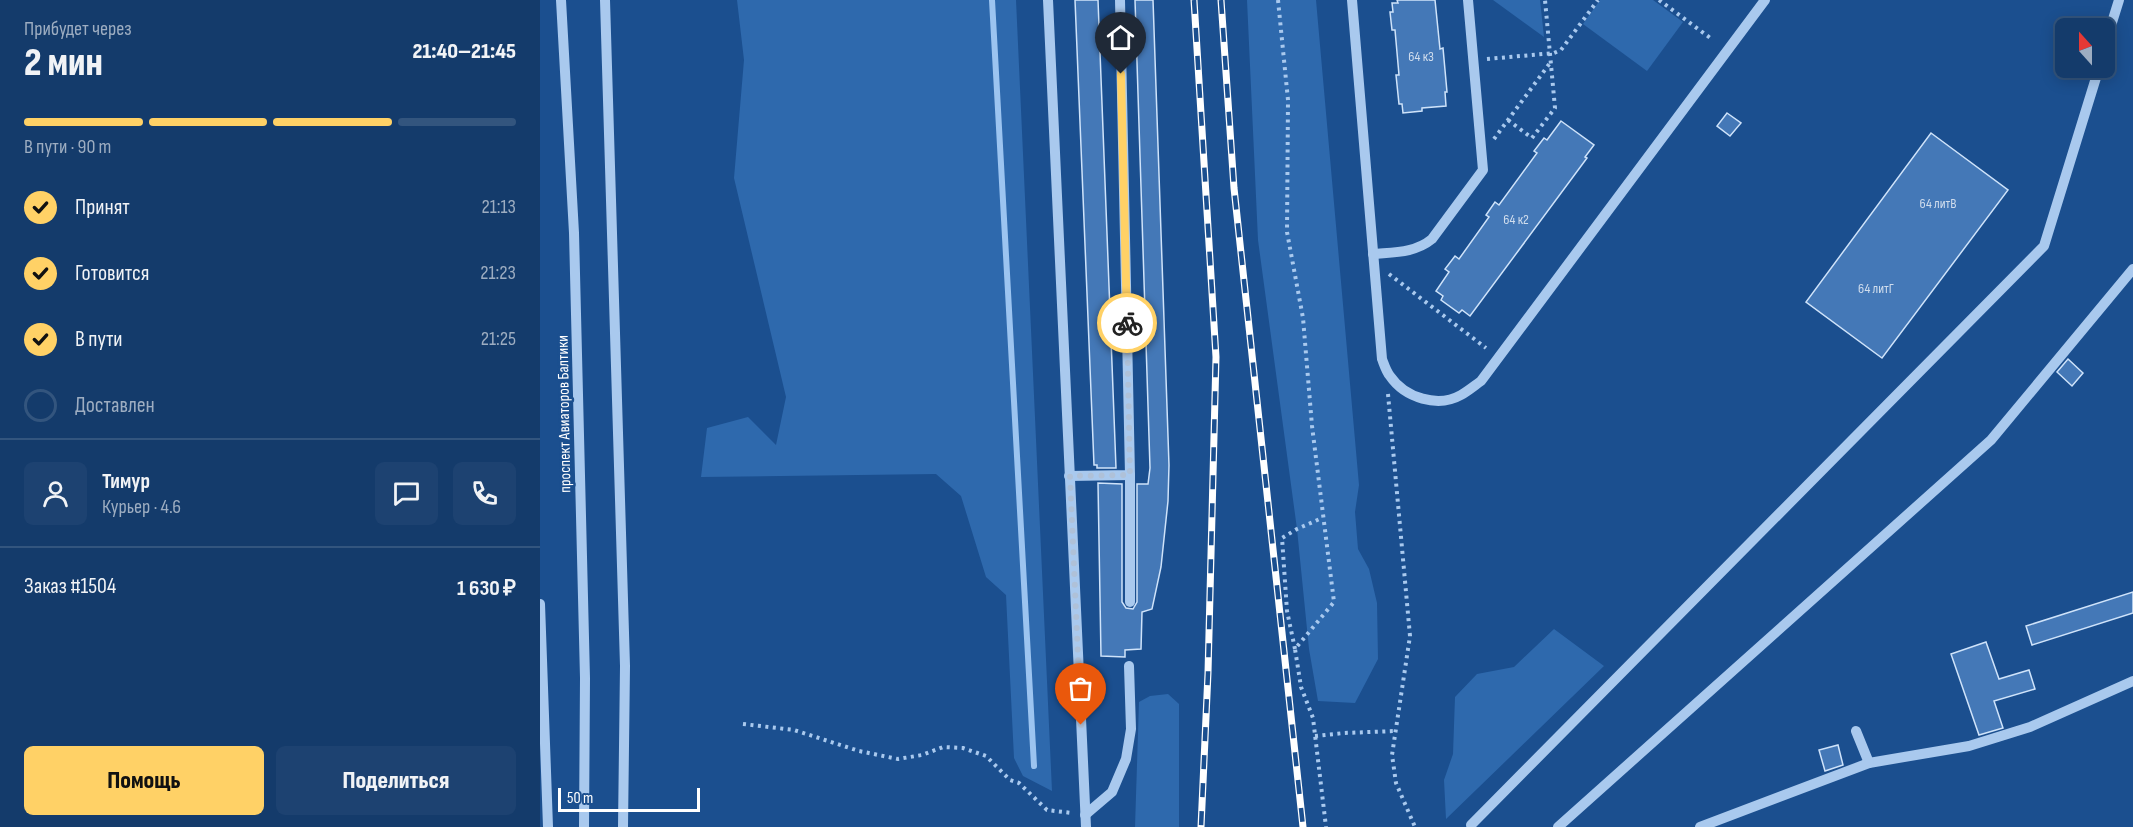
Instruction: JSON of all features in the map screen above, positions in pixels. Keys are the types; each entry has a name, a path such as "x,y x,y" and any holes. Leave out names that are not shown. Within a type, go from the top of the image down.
{"street":[{"name":"проспект Авиаторов Балтики","path":"561,0 574,233 585,678 584,827"},
{"path":"605,0 625,666 624,827"},
{"path":"1048,0 1086,827"},
{"path":"1120,0 1130,475 1130,602"},
{"path":"1352,0 1382,359 1390,377 1404,390 1421,399 1438,401 1460,396 1481,381 1765,0"},
{"path":"1373,254 1413,250 1424,246 1432,239 1483,170 1468,0"},
{"path":"2113,18 2119,0"},
{"path":"1470,825 2044,246 2095,78"},
{"path":"1558,827 1991,440 2133,269"},
{"path":"1070,476 1130,475"},
{"path":"540,604 548,827"},
{"path":"1085,815 1112,792 1126,759 1131,729 1129,666"},
{"path":"1700,827 1869,762 1969,746 2030,727 2133,681"},
{"path":"1856,731 1869,762"}],"path":[{"path":"1278,0 1288,100 1287,232 1303,318 1322,519 1334,602 1295,649"},
{"path":"1508,120 1532,138 1555,108 1545,0"},
{"path":"1473,60 1550,53 1560,50 1598,0"},
{"path":"1659,0 1713,40"},
{"path":"1482,155 1551,62"},
{"path":"1388,274 1486,348"},
{"path":"1390,377 1388,391 1410,636 1392,755 1396,783 1415,827"},
{"path":"1322,519 1282,538 1287,611 1301,687 1313,718 1326,827"},
{"path":"743,724 794,730 859,751 898,759 922,756 943,747 963,748 986,756 1010,780 1019,783 1047,810 1068,813"},
{"path":"1315,736 1395,731"}],"shaded area":[{"path":"737,0 1016,0 1052,791 1023,776 1014,758 1006,595 986,577 961,496 936,474 701,477 707,428 748,417 776,445 786,397 734,178 744,60"},
{"path":"1247,0 1316,0 1359,485 1355,512 1358,549 1369,569 1377,603 1378,659 1355,703 1318,701 1309,649 1297,529 1258,240"},
{"path":"1493,0 1540,0 1544,37"},
{"path":"1600,0 1653,0 1683,22 1647,71 1583,24"},
{"path":"1554,629 1604,666 1446,819 1444,780 1453,754 1455,697 1477,674 1514,667"},
{"path":"1168,694 1179,704 1179,827 1135,827 1139,702 1150,696"}],"building":[{"path":"1075,0 1098,0 1116,468 1097,468 1097,465 1094,465"},
{"path":"1135,0 1153,0 1169,465 1168,501 1161,567 1152,609 1142,612 1141,649 1125,650 1125,657 1101,656 1098,483 1122,484 1122,602 1126,608 1133,609 1137,602 1137,484 1148,484 1150,468"},
{"path":"1397,0 1435,0 1440,49 1443,48 1446,106 1422,108 1422,111 1403,113 1402,104 1399,104 1395,30 1392,30 1390,12 1393,12 1392,3 1398,3"},
{"path":"1727,113 1741,123 1730,136 1717,126"},
{"path":"1561,121 1594,145 1585,157 1587,158 1470,316 1462,310 1459,313 1441,300 1443,296 1436,291 1449,272 1445,269 1455,256 1459,259 1489,217 1486,215 1495,202 1499,205 1537,153 1534,151 1544,138 1547,140"},
{"path":"1931,133 2008,190 1882,358 1806,302"},
{"path":"2068,359 2083,373 2072,386 2057,372"},
{"path":"2133,592 2133,613 2032,645 2026,626"},
{"path":"1986,642 1999,679 2029,670 2035,689 1994,701 2003,728 1979,735 1951,654"},
{"path":"1838,745 1843,765 1825,771 1819,750"}],"waterway":[{"path":"992,0 1034,766"}],"railway":[{"path":"1194,0 1216,357 1208,673 1201,827"},
{"path":"1221,0 1234,188 1303,827"}],"way so far":[{"path":"1081,725 1070,476 1130,475 1127,323"}],"route":[{"path":"1121,74 1127,323"}]}
